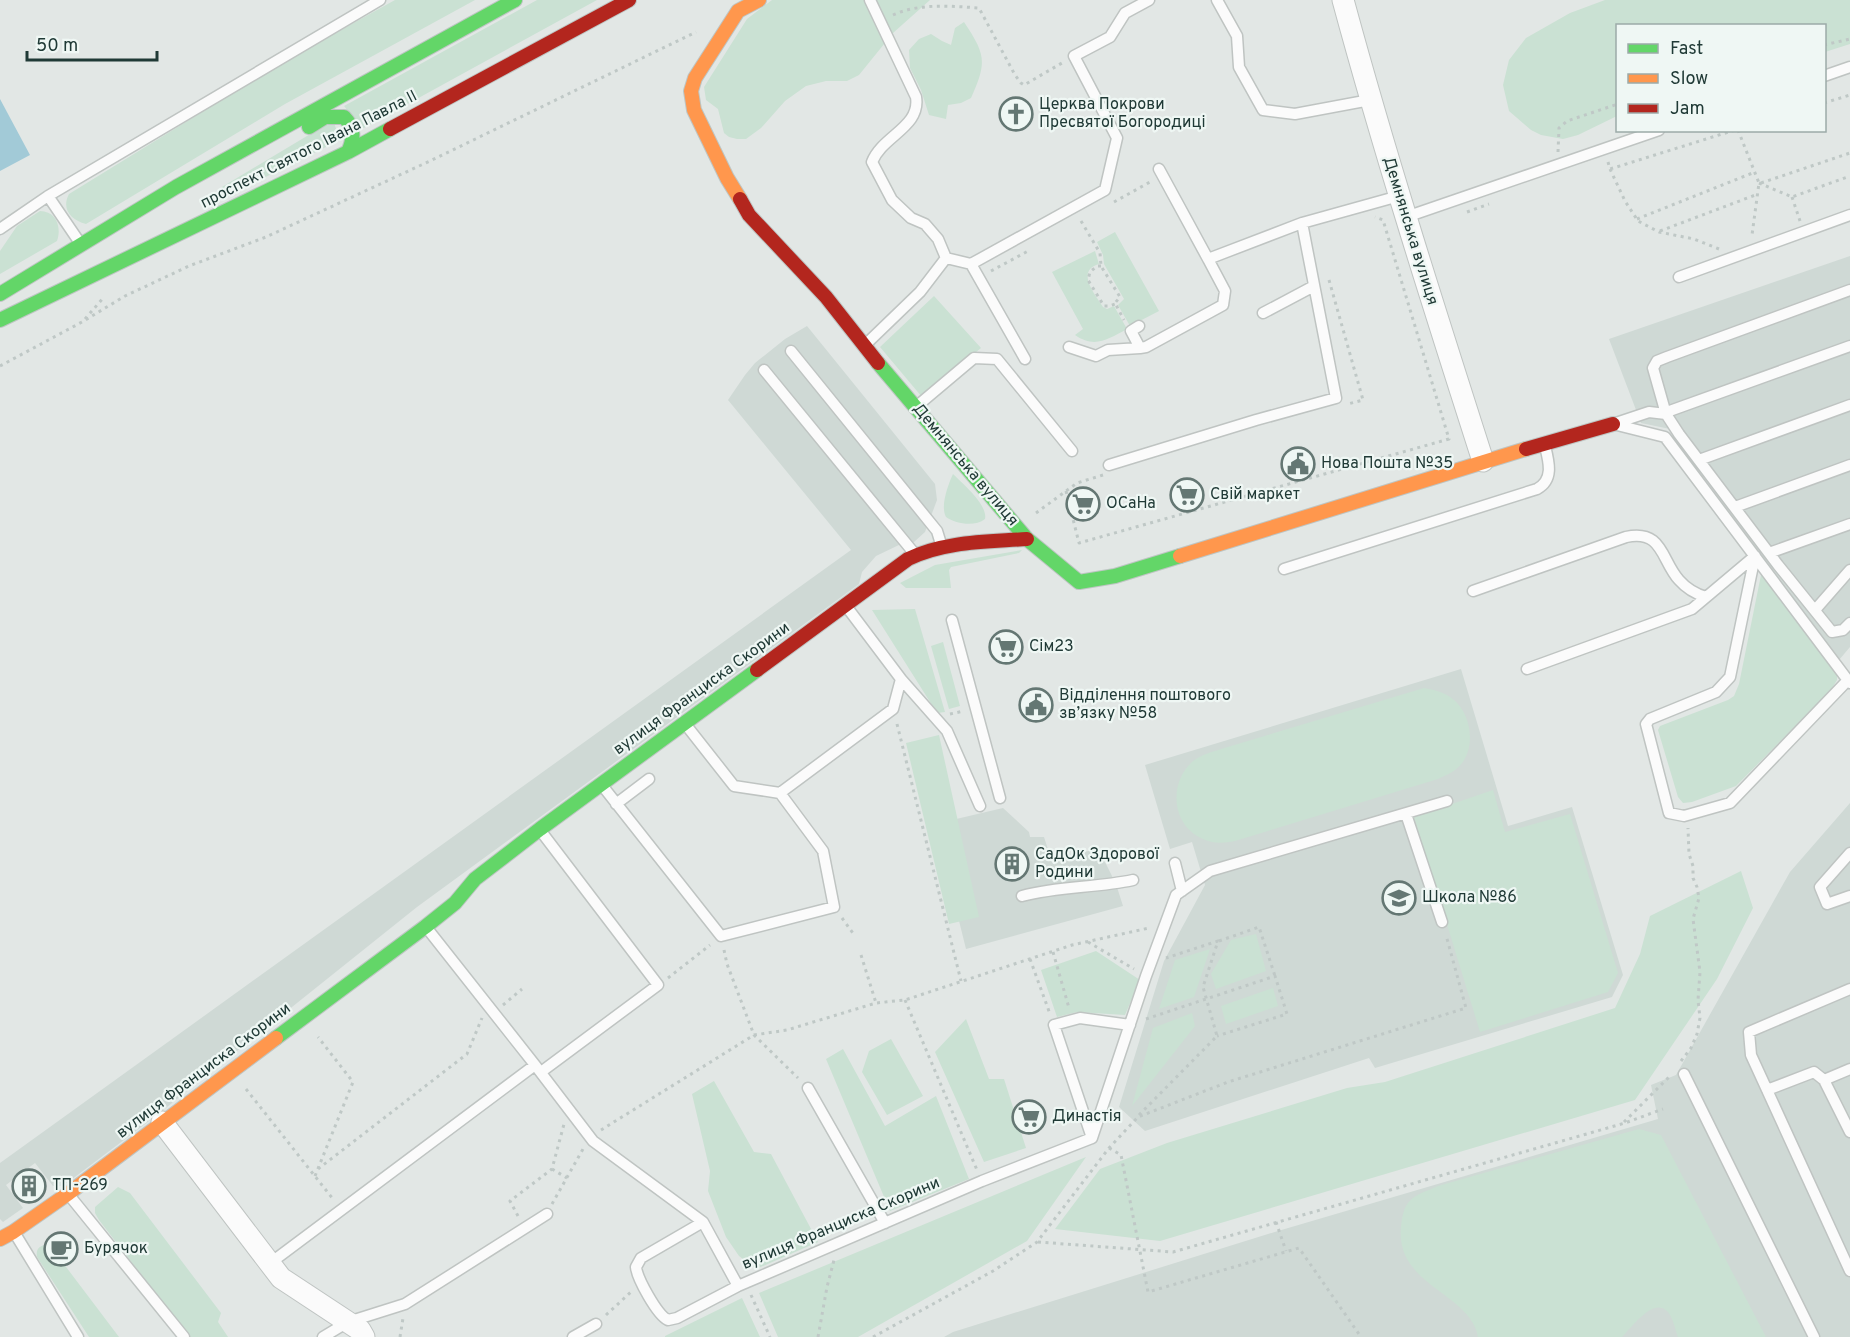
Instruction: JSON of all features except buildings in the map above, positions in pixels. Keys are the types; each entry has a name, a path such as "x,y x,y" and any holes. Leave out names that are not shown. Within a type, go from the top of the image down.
{"street":[{"name":"проспект Святого Івана Павла II","path":"0,294 209,169 515,0"},
{"name":"проспект Святого Івана Павла II","path":"0,320 348,152 629,0"},
{"name":"Демнянська вулиця","path":"759,0 738,11 695,78 691,91 694,110 727,178 749,215 826,297 864,346 1027,539 1079,582 1115,576 1483,461 1613,424"},
{"name":"Демнянська вулиця","path":"1343,0 1399,196 1483,461"},
{"path":"275,148 325,117 338,116 344,117 353,129 353,138 348,152"},
{"path":"209,169 255,160"},
{"path":"138,210 136,233 156,244"},
{"name":"вулиця Франциска Скорини","path":"0,1239 69,1193 425,927 455,903 475,879 540,829 915,554 942,546 1027,539"},
{"path":"162,1122 281,1278 360,1330 364,1337"}],"lane":[{"path":"0,229 48,196 380,0"},
{"path":"870,0 916,97 917,106 906,126 880,147 872,162 892,200 911,218 925,224 932,231 946,258"},
{"path":"946,258 971,264 1106,190 1117,138 1074,56 1110,37 1125,13 1149,0"},
{"path":"1217,0 1237,36 1239,67 1263,110 1295,114 1370,100"},
{"path":"1826,75 1850,67"},
{"path":"1406,217 1653,132"},
{"path":"1069,347 1096,356 1108,350 1146,347 1223,305 1225,291 1159,169"},
{"path":"48,196 81,245"},
{"path":"1208,259 1302,223 1399,196"},
{"path":"1679,277 1850,215"},
{"path":"1109,465 1336,398 1302,223"},
{"path":"864,346 920,292 946,258"},
{"path":"971,264 1025,359"},
{"path":"1263,313 1314,286"},
{"path":"1850,290 1657,361 1653,368 1665,413 1769,553 1832,632 1843,630 1850,623"},
{"path":"1135,329 1140,348"},
{"path":"1613,424 1649,412 1665,413 1850,346"},
{"path":"791,351 937,531 942,546"},
{"path":"916,407 974,358 997,359 1072,451"},
{"path":"764,370 915,554"},
{"path":"1699,460 1850,405"},
{"path":"1613,424 1665,437 1755,556 1849,682 1730,802 1684,816 1669,813 1647,724 1650,719 1716,692 1730,677 1755,556"},
{"path":"1284,569 1540,488 1549,475 1545,443"},
{"path":"1735,507 1850,465"},
{"path":"1769,553 1850,524"},
{"path":"1473,591 1636,535 1652,540 1662,551 1679,580 1693,592 1706,597"},
{"path":"1527,669 1692,609 1755,556"},
{"path":"1815,610 1850,570"},
{"path":"845,605 901,679 947,731 980,806"},
{"path":"952,620 1000,798"},
{"path":"780,793 893,709 901,679"},
{"path":"601,784 721,936 834,908 823,851 780,793 734,786 684,723"},
{"path":"616,804 650,779"},
{"path":"1092,1138 1146,976 1176,895 1210,871 1447,801"},
{"path":"1406,814 1442,922"},
{"path":"269,1264 658,985 540,829"},
{"path":"1850,853 1820,887 1827,904 1850,896"},
{"path":"1175,863 1182,891"},
{"path":"1022,896 1045,890 1116,884 1133,880"},
{"name":"вулиця Франциска Скорини","path":"425,927 593,1141 703,1222 742,1285 982,1181 1092,1138"},
{"path":"1850,989 1749,1032 1751,1055 1850,1271"},
{"path":"1092,1138 1054,1025 1080,1018 1130,1025"},
{"path":"1824,1080 1850,1069"},
{"path":"1679,1071 1814,1337"},
{"path":"1767,1090 1814,1072 1824,1080 1850,1132"},
{"path":"808,1088 885,1223"},
{"path":"69,1193 184,1337"},
{"path":"323,1337 348,1322 405,1305 547,1214"},
{"path":"703,1222 637,1262 636,1270 641,1282 660,1314 668,1320 677,1318 742,1285"},
{"path":"13,1232 78,1337"},
{"path":"573,1337 596,1324"}],"path":[{"path":"902,11 942,6 979,8 1015,75 1024,85 1074,56"},
{"path":"0,366 125,296 189,266 266,237 697,32"},
{"path":"1826,45 1850,39"},
{"path":"1826,102 1850,95"},
{"path":"1557,165 1559,128 1567,121 1616,104"},
{"path":"1610,169 1730,132"},
{"path":"1738,132 1759,183 1749,252"},
{"path":"1603,149 1625,201 1638,221 1659,232 1694,239 1737,256"},
{"path":"1759,183 1850,153"},
{"path":"1636,219 1755,172"},
{"path":"1759,183 1792,197 1850,176"},
{"path":"1659,232 1758,194"},
{"path":"1792,197 1804,232"},
{"path":"1081,221 1100,253 1101,266 1120,297 1109,306 1104,306 1088,279 1090,272 1097,266 1101,266"},
{"path":"1115,303 1135,329"},
{"path":"893,709 961,981"},
{"path":"1622,1123 1679,1071 1697,1034 1700,1018 1698,994 1701,979 1693,919 1699,898 1693,878 1693,866 1689,854 1689,831 1684,816"},
{"path":"834,908 855,936"},
{"path":"1138,1117 1228,1082 1467,1008 1442,922"},
{"path":"547,1214 590,1136 754,1035 787,1030 876,1003 905,1000 1086,941 1165,924"},
{"path":"873,1337 993,1270 1037,1242 1109,1148 1217,1036 1287,1014 1259,927 1151,963"},
{"path":"658,985 721,936 727,964 754,1035 808,1088"},
{"path":"1086,941 1146,976"},
{"path":"1217,1036 1203,987 1218,941"},
{"path":"1053,952 1073,1020"},
{"path":"861,955 876,1003"},
{"path":"1030,959 1054,1025"},
{"path":"1130,1025 1275,976"},
{"path":"318,1169 466,1054 490,1009 522,989"},
{"path":"905,1000 982,1181"},
{"path":"315,1176 353,1082 318,1037"},
{"path":"245,1088 329,1193"},
{"path":"524,1228 510,1201 552,1169 568,1108"},
{"path":"1037,1242 1173,1252 1622,1123 1663,1109"},
{"path":"1092,1138 1121,1155 1148,1292 1299,1248 1361,1337"},
{"path":"552,1169 567,1178"},
{"path":"1276,1222 1286,1251"},
{"path":"818,1337 827,1287 839,1243"},
{"path":"596,1324 641,1282"},
{"path":"742,1285 770,1337"}],"shaded area":[{"path":"1850,256 1850,647 1839,660 1758,553 1670,429 1641,423 1609,339"},
{"path":"807,326 935,484 937,500 925,532 914,542 901,544 876,556 862,572 859,584 417,907 157,1115 63,1186 53,1186 35,1163 6,1185 23,1208 3,1222 0,1219 0,1163 851,550 728,400 755,363 785,339"},
{"name":"Школа №86","path":"1461,669 1508,826 1572,807 1623,975 1612,997 1375,1068 1369,1058 1145,1131 1119,1107 1164,961 1205,885 1192,842 1170,849 1145,765"},
{"path":"1850,803 1850,1337 944,1337 953,1332 1278,1231 1658,1119 1651,1085 1676,1075 1790,872"},
{"path":"1003,808 1029,832 1030,837 1044,837 1052,862 1098,848 1116,884 1123,906 966,949 935,824"}],"green space":[{"path":"395,0 475,0 285,104 86,224 76,220 69,213 66,204 69,194 285,61"},
{"path":"537,0 597,0 362,129 344,106"},
{"path":"772,0 930,0 893,33 859,75 847,81 826,81 806,86 785,101 761,128 746,139 729,137 724,133 718,109 706,100 704,87 747,19"},
{"path":"1605,0 1850,0 1850,44 1826,52 1826,24 1616,24 1616,116 1578,135 1563,139 1541,135 1531,130 1509,111 1503,85 1509,60 1526,38 1570,13"},
{"path":"964,22 980,51 982,67 980,76 971,98 961,103 948,105 946,119 929,115 921,90 910,68 909,50 919,39 931,34 951,45 955,28"},
{"path":"334,123 340,140 225,197 220,194 222,187 327,124"},
{"path":"40,211 54,217 59,230 57,241 0,274 0,251 17,226"},
{"path":"1115,232 1159,311 1130,326 1118,305 1124,299 1104,264 1097,242"},
{"path":"1095,251 1099,264 1088,272 1089,283 1103,307 1107,309 1114,306 1127,329 1095,342 1075,335 1083,329 1052,272"},
{"path":"934,296 981,348 922,397 880,347"},
{"path":"953,474 979,501 985,513 985,519 966,524 946,517 944,501"},
{"path":"1022,550 1019,553 951,567 949,570 951,588 906,588 900,583 935,565"},
{"path":"1761,575 1764,575 1837,675 1837,680 1831,690 1736,786 1683,803 1678,797 1658,730 1660,726 1734,696 1739,684"},
{"path":"915,609 945,712 937,713 872,610"},
{"path":"943,642 960,706 949,709 931,646"},
{"path":"1424,688 1451,697 1465,715 1470,735 1467,755 1451,773 1438,779 1235,841 1219,843 1207,841 1185,825 1177,804 1179,781 1184,771 1199,757"},
{"path":"939,735 979,917 949,924 906,743"},
{"path":"1493,790 1505,832 1570,814 1618,973 1608,992 1480,1032 1414,817"},
{"path":"1741,871 1753,908 1717,979 1635,1100 1160,1241 1055,1229 1100,1169 1167,1143 1347,1088 1385,1082 1615,1008 1640,954 1650,916"},
{"path":"1256,934 1266,971 1216,989 1211,974 1231,940"},
{"path":"1210,949 1194,997 1159,1009 1175,960"},
{"path":"1096,951 1140,980 1125,1015 1077,1012 1057,1017 1041,970"},
{"path":"1273,988 1278,1006 1226,1024 1221,1006"},
{"path":"1192,1013 1195,1026 1132,1106 1153,1028"},
{"path":"966,1019 989,1079 1004,1079 1026,1148 984,1162 935,1052"},
{"path":"891,1039 923,1096 887,1115 862,1072 869,1051"},
{"path":"843,1049 885,1126 936,1096 969,1179 890,1211 826,1059"},
{"path":"714,1081 754,1152 771,1154 818,1242 756,1269 739,1256 726,1237 708,1191 710,1171 692,1094"},
{"path":"1639,1129 1661,1135 1766,1337 1678,1337 1671,1316 1661,1308 1655,1308 1643,1315 1622,1337 1478,1337 1472,1322 1462,1310 1421,1276 1410,1263 1402,1247 1401,1227 1407,1204 1416,1196 1438,1186"},
{"path":"1086,1157 1027,1241 858,1337 778,1337 759,1293"},
{"path":"118,1187 130,1193 221,1313 218,1322 228,1337 189,1337 99,1220 95,1207"},
{"path":"44,1245 51,1247 119,1337 89,1337 37,1257 38,1249"},
{"path":"742,1298 760,1337 665,1337 665,1336"}],"water":[{"path":"0,99 30,155 0,171"}],"traffic: fast":[{"path":"0,294 176,187 515,0"},
{"path":"309,127 325,117 344,117 350,125 352,134 348,152"},
{"path":"0,320 348,152 390,129"},
{"path":"878,363 1027,539 1079,582 1115,576 1180,556"},
{"path":"276,1038 425,927 455,903 475,879 540,829 757,670"}],"traffic: slow":[{"path":"740,199 727,178 694,110 691,91 695,78 738,11 759,0"},
{"path":"1180,556 1526,449"},
{"path":"0,1239 69,1193 276,1038"}],"traffic: jam":[{"path":"390,129 629,0"},
{"path":"740,199 749,215 826,297 878,363"},
{"path":"1526,449 1613,424"},
{"path":"757,670 908,559 951,546 1027,539"}],"place":[{"name":"Церква Покрови Пресвятої Богородиці","path":"1016,114"},
{"name":"Нова Пошта №35","path":"1298,464"},
{"name":"Свій маркет","path":"1187,495"},
{"name":"ОСаНа","path":"1083,504"},
{"name":"Сім23","path":"1006,647"},
{"name":"Відділення поштового зв’язку №58","path":"1036,705"},
{"name":"СадОк Здорової Родини","path":"1012,864"},
{"name":"Школа №86","path":"1399,898"},
{"name":"Династія","path":"1029,1117"},
{"name":"ТП-269","path":"29,1186"},
{"name":"Бурячок","path":"61,1249"}]}
